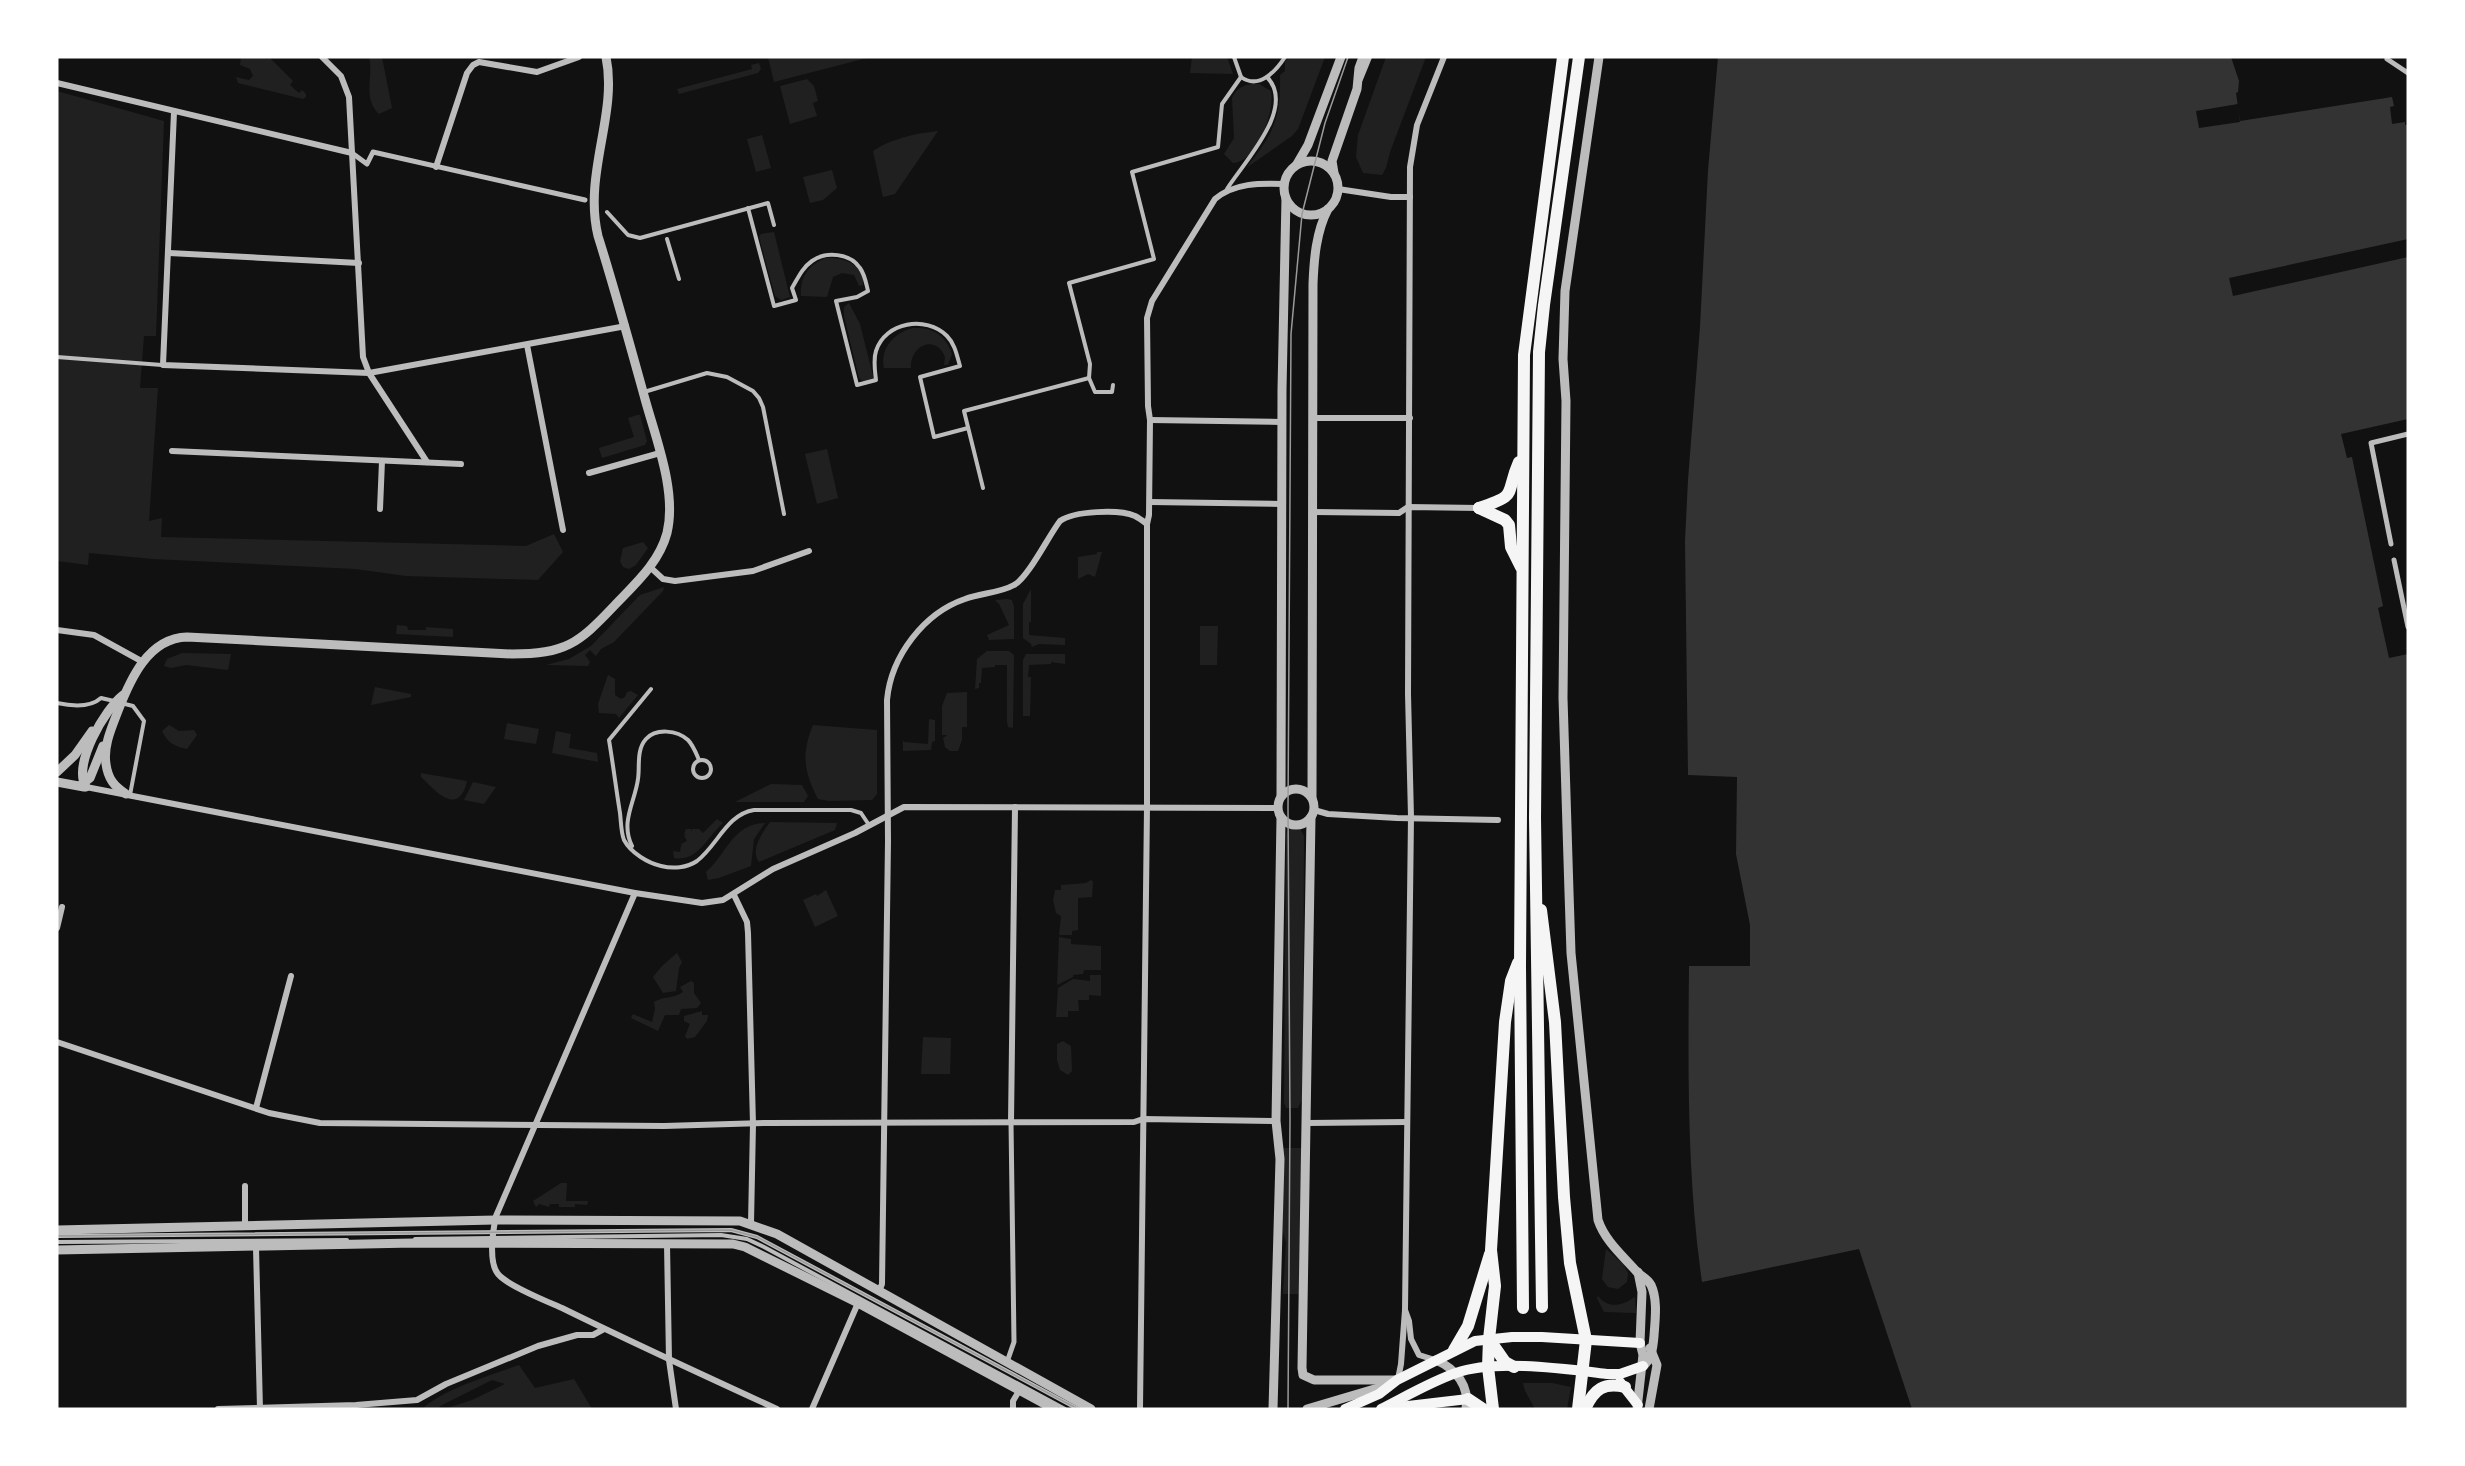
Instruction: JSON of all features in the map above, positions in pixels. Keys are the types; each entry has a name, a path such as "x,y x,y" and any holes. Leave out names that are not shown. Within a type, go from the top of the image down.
{"highway":[{"path":"1523,1308 1520,957 1523,452 1526,327 1563,57"},
{"path":"1542,1307 1535,888 1539,352 1579,57"},
{"path":"1479,508 1503,500 1508,495 1523,452"},
{"path":"1479,508 1505,520 1509,525 1511,547 1522,568"},
{"path":"1535,888 1544,921 1560,1075 1564,1197 1570,1263 1586,1340 1578,1409"},
{"path":"1493,1409 1488,1367 1494,1286 1491,1250 1505,1022 1511,981 1520,957"},
{"path":"1454,1350 1468,1326 1491,1250"},
{"path":"1489,1339 1505,1362 1514,1367"},
{"path":"1585,1409 1596,1390 1602,1385 1616,1384 1625,1387"},
{"path":"1467,1404 1483,1409"}],"main road":[{"path":"1345,1409 1379,1394 1393,1383 1454,1350 1476,1341 1542,1337 1640,1343"},
{"path":"1382,1409 1456,1373 1488,1367 1620,1374 1642,1366"},
{"path":"1607,1374 1625,1387 1641,1408"},
{"path":"1382,1409 1467,1404"}],"street":[{"path":"322,57 341,76 351,107 363,357 369,373 427,462"},
{"path":"436,166 467,74 473,65 479,62 537,72 579,57"},
{"path":"83,786 90,778 105,746 123,695 143,662 159,646 179,638 522,654 546,652 566,647 581,639 650,567 663,543 670,514 670,500 660,453 626,326 598,236 594,212 595,182 608,88 606,57"},
{"path":"1273,1409 1280,1159 1276,1121 1281,818 1278,808 1281,796 1282,422 1286,252 1284,184 1288,172 1297,164 1308,145 1341,57"},
{"path":"1356,89 1363,57"},
{"path":"1369,57 1332,161 1338,189 1321,223 1313,284 1313,814 1300,1358 1303,1375 1308,1379 1393,1383"},
{"path":"1393,1383 1401,1364 1405,1310 1411,817 1408,507 1410,167 1415,132 1444,57"},
{"path":"1599,57 1565,291 1563,698 1566,813 1571,953 1596,1205 1602,1230 1608,1241 1646,1278 1651,1286 1655,1306 1653,1346 1657,1365 1641,1408"},
{"path":"2387,59 2408,73"},
{"path":"57,83 352,153 367,164 373,152 585,200"},
{"path":"174,112 163,365 369,373 626,326"},
{"path":"1297,164 1305,161 1320,162 1335,175"},
{"path":"1140,1409 1147,807 1147,524 1150,502 1149,309 1215,198 1227,189 1263,182 1284,184"},
{"path":"1338,189 1391,197 1410,197"},
{"path":"1286,198 1289,205 1302,214 1316,215 1328,209"},
{"path":"169,253 358,263"},
{"path":"526,345 563,530"},
{"path":"1313,418 1410,418"},
{"path":"1150,420 1282,422"},
{"path":"2391,544 2371,443 2408,434"},
{"path":"172,451 460,464"},
{"path":"589,473 660,453"},
{"path":"380,509 382,461"},
{"path":"1150,502 1282,504"},
{"path":"1314,512 1399,513 1408,507 1479,508"},
{"path":"879,1291 882,1284 888,815 887,693 897,665 920,627 929,618 951,604 1017,583 1060,521 1066,516 1084,513 1129,514 1147,524"},
{"path":"650,567 663,579 675,581 753,570 809,551"},
{"path":"2394,560 2408,627"},
{"path":"57,630 94,635 143,662"},
{"path":"57,772 88,742 113,702 123,695"},
{"path":"83,786 83,767 88,742"},
{"path":"105,746 109,778 116,787 128,795"},
{"path":"57,782 635,893 702,903 723,900 734,895 773,869 904,807 1278,808"},
{"path":"1281,796 1297,789 1306,792 1312,798"},
{"path":"1006,1364 1012,1354 1014,1342 1011,1122 1015,807"},
{"path":"1281,818 1288,824 1297,825 1305,823 1313,814 1498,820"},
{"path":"635,893 495,1220 492,1237 495,1269 501,1277 604,1329 777,1409"},
{"path":"734,895 747,922 748,933 753,1124 751,1223"},
{"path":"57,928 62,907"},
{"path":"256,1108 291,976"},
{"path":"57,1042 269,1113 320,1123 664,1126 1134,1122 1143,1119 1276,1121"},
{"path":"1307,1123 1407,1122"},
{"path":"245,1186 245,1225"},
{"path":"57,1230 495,1220 729,1220 751,1223 774,1232 1006,1364 1091,1409"},
{"path":"57,1250 413,1244 492,1237 667,1244 721,1242 740,1245 858,1303 1054,1409"},
{"path":"667,1244 669,1360 676,1409"},
{"path":"256,1248 260,1409"},
{"path":"1638,1272 1642,1302 1641,1408"},
{"path":"813,1409 858,1303"},
{"path":"1405,1310 1411,1339 1419,1355 1436,1360 1456,1373 1464,1386 1467,1404"},
{"path":"218,1409 260,1409 417,1400 455,1380 538,1346 577,1335 593,1335 604,1329"},
{"path":"1640,1343 1653,1346"},
{"path":"1642,1366 1647,1363 1653,1346"},
{"path":"1307,1409 1393,1383"},
{"path":"1013,1409 1013,1401 1019,1391"}],"lane":[{"path":"1234,57 1241,77"},
{"path":"1241,77 1253,81 1267,77 1275,71 1284,57"},
{"path":"1113,385 1112,392 1095,392 1089,378 1090,364 1069,283 1154,259 1132,172 1218,147 1222,104 1241,77"},
{"path":"1227,189 1268,131 1275,95 1273,84 1267,77"},
{"path":"607,212 628,235 640,238 768,203 774,225"},
{"path":"748,208 774,306 796,300 792,288 810,262 830,255 850,259 864,274 868,291 857,297 836,302 856,385 876,380 876,350 892,331 909,324 937,329 952,342 960,366 920,377 934,437 968,428"},
{"path":"667,239 679,279"},
{"path":"57,357 163,365"},
{"path":"643,392 707,373 727,377 753,392 763,407 783,514"},
{"path":"983,488 964,411 1089,378"},
{"path":"651,689 609,740 624,840 637,855 660,866 671,868 688,865 708,850 736,819 747,811 754,810 851,810 861,813 869,825"},
{"path":"57,704 80,705 101,698 133,706 144,721 128,795"},
{"path":"637,855 630,843 629,809 638,781 639,754 644,740 654,734 665,732 678,734 688,740 699,760"},
{"path":"699,760 706,760 711,765 711,773 705,778 697,776 693,771 694,764 699,760"},
{"path":"57,1242 372,1240 722,1229 748,1233 1078,1409"},
{"path":"57,1236 721,1235 747,1239 1065,1409"}],"shaded area":[{"path":"241,57 267,59 269,57 293,81 290,85 299,93 302,90 306,97 303,99 238,83 236,77 249,80 253,76 250,69 240,65"},
{"path":"369,57 382,57 392,108 379,114 371,101"},
{"path":"768,57 867,57 867,58 774,82"},
{"path":"1192,57 1227,57 1233,74 1190,73"},
{"path":"1288,57 1325,57 1298,129 1292,136 1246,168 1263,145 1273,126 1279,104 1280,75 1285,71 1285,62"},
{"path":"1386,57 1426,57 1386,168 1382,175 1363,173 1356,157 1358,135"},
{"path":"1718,57 2231,57 2239,81 2236,93 2240,121 2392,97 2394,106 2390,107 2392,124 2405,122 2405,125 2408,125 2408,419 2341,434 2347,458 2352,457 2383,606 2378,608 2389,658 2408,654 2408,1409 1912,1409 1859,1249 1702,1282 1691,1164 1689,966 1750,966 1750,925 1736,854 1737,777 1688,775 1685,541 1708,170"},
{"path":"759,63 761,69 758,73 679,94 677,89 752,69 751,65"},
{"path":"807,79 814,86 818,101 813,103 817,116 790,124 780,86"},
{"path":"1259,84 1271,91 1270,111 1257,145 1242,160 1233,163 1224,154 1234,138 1232,98 1239,88"},
{"path":"57,91 164,121 156,336 144,336 140,388 158,388 149,521 162,518 161,537 526,546 554,534 563,552 538,580 406,576 355,569 153,559 89,553 88,565 57,561"},
{"path":"938,131 895,194 883,197 873,151 904,137"},
{"path":"762,135 771,168 756,172 747,139"},
{"path":"832,170 837,188 823,200 810,203 803,177"},
{"path":"774,232 790,297 781,300 775,296 759,237 761,234"},
{"path":"826,258 852,263 861,272 863,285 859,286 854,275 842,273 833,277 827,297 801,296 806,272 814,264"},
{"path":"849,303 860,324 874,380 864,382 859,378 844,316 844,307"},
{"path":"926,329 942,337 952,354 948,365 944,365 945,357 941,350 930,344 919,348 915,353 911,368 884,368 884,354 890,342 906,330"},
{"path":"640,415 647,441 645,445 602,458 599,448 634,437 628,418"},
{"path":"827,449 838,498 817,504 805,454"},
{"path":"643,542 648,548 636,565 629,569 623,567 620,561 623,548"},
{"path":"1097,552 1102,552 1095,577 1088,574 1078,579 1078,557 1097,554"},
{"path":"664,587 663,591 614,642 601,649 596,656 590,650 585,655 590,662 588,666 546,665 569,659 591,646 640,595"},
{"path":"1031,589 1029,635 1065,638 1065,645 1039,644 1032,647 1023,638 1023,604"},
{"path":"995,600 1012,600 1014,607 1014,639 989,640 987,635 1009,625"},
{"path":"397,625 407,626 408,630 426,630 426,627 453,629 453,637 396,634"},
{"path":"1200,626 1218,626 1217,665 1200,665"},
{"path":"987,651 1009,651 1014,655 1013,728 1008,727 1007,722 1007,665 982,668 981,683 979,683 979,688 975,689 977,659"},
{"path":"182,653 231,654 228,670 186,665 171,668 164,666 167,659"},
{"path":"1026,654 1065,654 1065,664 1051,662 1051,664 1029,665 1030,716 1023,716 1023,660"},
{"path":"608,675 615,679 615,695 621,699 631,691 638,695 619,718 616,714 599,713 598,704"},
{"path":"375,687 411,694 411,697 371,705"},
{"path":"967,692 967,727 962,727 962,740 958,751 950,751 945,747 943,738 947,735 942,735 942,706 947,693"},
{"path":"929,719 935,720 935,741 932,742 931,750 903,751 903,740 904,742 928,744"},
{"path":"507,723 539,729 536,744 504,739"},
{"path":"169,725 179,731 194,730 197,735 187,749 175,745 166,738 162,731"},
{"path":"813,725 877,730 877,794 872,800 818,799 806,763 807,745"},
{"path":"556,731 571,734 569,748 597,753 598,762 552,753"},
{"path":"421,773 467,781 465,789 456,799 451,800 434,790 421,777"},
{"path":"473,782 496,787 484,804 464,800"},
{"path":"771,784 802,785 808,796 804,802 735,802"},
{"path":"717,819 723,823 696,853 674,858 673,851 680,852 681,845 683,846 681,844 687,841 684,835 687,835 684,834 686,829 691,829 691,832 692,829 699,829 703,833"},
{"path":"770,822 837,823 835,830 759,862 756,847"},
{"path":"765,823 754,839 751,866 708,880 706,872 737,834 754,825"},
{"path":"1290,829 1300,829 1304,836 1303,1097 1298,1108 1286,1108 1284,1103 1286,834"},
{"path":"1091,880 1093,882 1092,897 1078,898 1078,930 1072,931 1072,935 1059,935 1061,916 1056,913 1053,900 1055,890 1061,890 1061,885 1086,883"},
{"path":"826,890 838,916 815,927 803,900 816,894 817,896"},
{"path":"1059,937 1071,939 1071,944 1101,946 1101,970 1084,970 1083,974 1073,975 1057,985"},
{"path":"677,953 682,962 676,991 663,993 653,977"},
{"path":"1090,975 1101,975 1101,996 1089,995 1089,1000 1078,1000 1079,1011 1068,1011 1068,1017 1056,1017 1058,988 1073,979 1090,981"},
{"path":"691,981 694,983 694,993 701,1003 697,1008 681,1009 679,1015 665,1015 658,1031 631,1018 633,1014 652,1022 654,1002 683,992 680,987"},
{"path":"702,1011 702,1015 708,1015 707,1021 695,1037 687,1039 685,1036 690,1024 684,1021 684,1016"},
{"path":"923,1037 951,1038 950,1074 921,1074"},
{"path":"1063,1041 1071,1046 1072,1071 1068,1075 1060,1070 1057,1060 1057,1044"},
{"path":"1283,1148 1304,1148 1300,1294 1283,1294 1286,1243 1283,1231"},
{"path":"561,1183 567,1183 566,1201 588,1201 587,1205 575,1204 575,1207 559,1207 559,1204 550,1204 549,1207 539,1204 536,1207 533,1201"},
{"path":"1606,1249 1623,1264 1628,1273 1627,1282 1618,1289 1608,1287 1602,1279"},
{"path":"1598,1296 1611,1305 1626,1302 1635,1297 1636,1313 1604,1312"},
{"path":"519,1365 535,1388 574,1379 592,1409 444,1409 472,1400 505,1384 492,1380 440,1406 439,1409 422,1409 455,1389"},
{"path":"1523,1383 1552,1383 1571,1387 1567,1409 1535,1409"}],"pier":[{"path":"2238,104 2240,122 2199,128 2196,111"},
{"path":"2408,239 2408,257 2233,296 2229,278"}],"tram line":[{"path":"1288,1409 1291,334 1302,214 1325,123 1348,57"},
{"path":"57,1236 731,1230 757,1237 1078,1409"}]}
